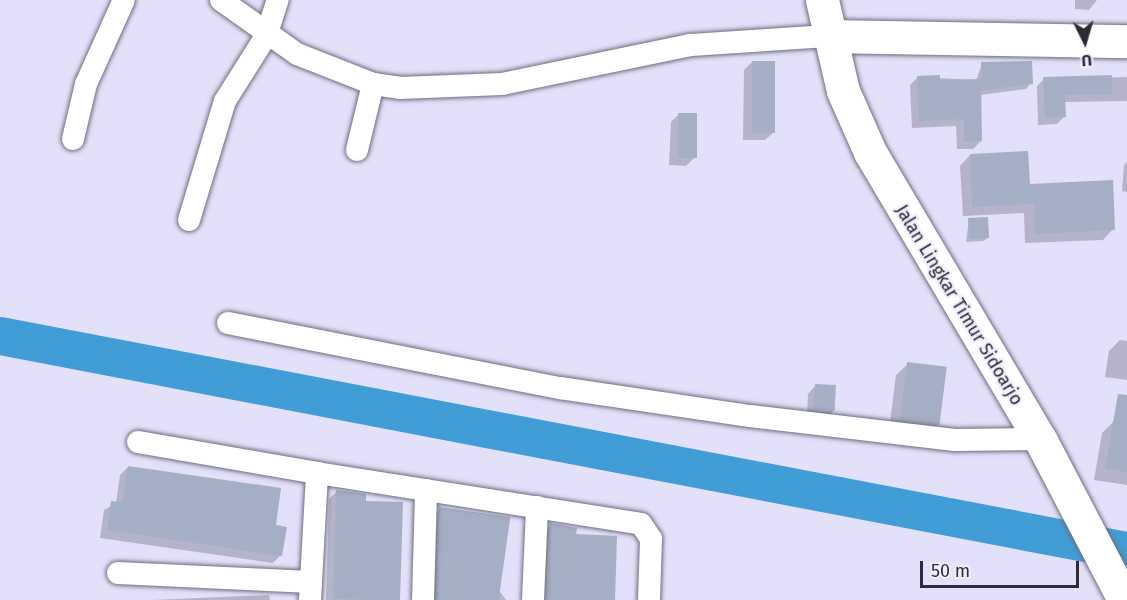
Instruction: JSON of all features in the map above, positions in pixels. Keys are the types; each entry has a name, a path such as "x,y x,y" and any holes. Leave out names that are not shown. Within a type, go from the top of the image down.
{"main road":[{"name":"Jalan Lingkar Timur Sidoarjo","path":"822,0 828,36 870,152 1045,450 1122,597"},
{"path":"828,36 1127,41"}],"street":[{"path":"74,139 86,84 124,0"},
{"path":"221,0 266,36 297,54 373,84 429,89 492,85 691,45 828,36"},
{"path":"189,220 225,101 266,36 278,0"},
{"path":"357,150 373,84"},
{"path":"228,323 560,388 750,416 1045,450"},
{"path":"138,441 317,473 641,524 651,539 649,600"},
{"path":"118,573 310,591 317,473"},
{"path":"423,600 426,490"},
{"path":"533,600 537,507"}],"building":[{"path":"752,61 775,61 775,133 752,133"},
{"path":"1032,61 1033,84 982,90 981,62"},
{"path":"940,75 940,80 981,79 982,141 964,142 964,119 919,121 917,76"},
{"path":"1112,75 1112,95 1065,95 1066,117 1045,118 1043,77"},
{"path":"678,113 697,113 697,158 678,158"},
{"path":"1028,151 1030,184 1113,180 1115,230 1035,234 1034,204 972,207 970,154"},
{"path":"988,217 989,238 969,239 968,218"},
{"path":"907,362 947,367 940,425 900,421"},
{"path":"815,384 836,385 835,411 814,410"},
{"path":"1118,394 1127,395 1127,472 1105,468"},
{"path":"128,466 281,488 276,525 287,527 282,556 107,530 111,501 122,502"},
{"path":"336,490 366,494 366,501 403,502 400,600 333,599"},
{"path":"439,507 510,517 499,600 426,599"},
{"path":"550,523 577,528 576,534 617,536 615,600 547,600"}],"waterway":[{"path":"0,336 1127,551"}]}
